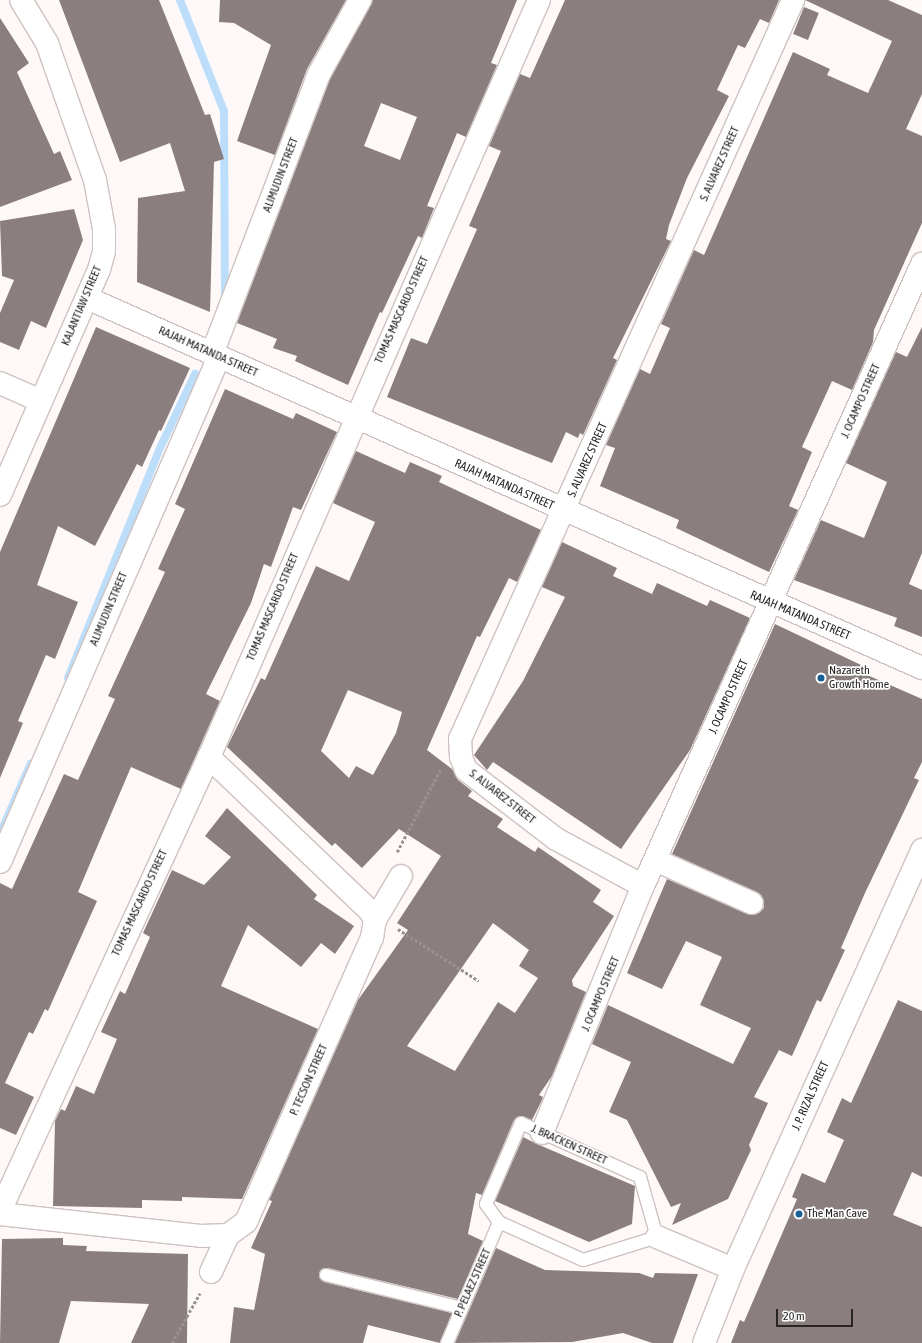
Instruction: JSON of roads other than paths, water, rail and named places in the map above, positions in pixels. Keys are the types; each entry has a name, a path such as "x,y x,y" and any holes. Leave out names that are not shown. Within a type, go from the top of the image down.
{"street":[{"name":"KALANTIAW STREET","path":"0,494 87,298 104,251 100,205 47,43 21,0"},
{"name":"ALIMUDIN STREET","path":"0,862 215,356 319,74 360,0"},
{"name":"TOMAS MASCARDO STREET","path":"0,1211 209,757 354,418 539,0"},
{"name":"S. ALVAREZ STREET","path":"643,886 556,839 466,770 461,757 460,739 564,512 793,0"},
{"name":"J. OCAMPO STREET","path":"542,1133 643,886 922,264"},
{"name":"RAJAH MATANDA STREET","path":"87,298 564,512 922,668"},
{"path":"0,383 41,401"},
{"path":"209,757 370,911 375,920"},
{"name":"J. P. RIZAL STREET","path":"704,1343 733,1269 922,850"},
{"path":"655,860 752,903"},
{"name":"P. TECSON STREET","path":"228,1235 246,1222 372,937 375,920 401,876"},
{"path":"0,1214 201,1236 228,1235 212,1272"},
{"path":"657,1237 733,1269"}],"lane":[{"name":"J. BRACKEN STREET","path":"521,1123 640,1177 657,1237 583,1260 499,1222 486,1204 521,1123"},
{"name":"P. PELAEZ STREET","path":"446,1343 499,1222"},
{"path":"326,1275 461,1308"}],"waterway":[{"path":"180,0 224,111 225,294"},
{"path":"68,678 161,446 195,374"},
{"path":"0,834 31,763"}],"place":[{"name":"Nazareth Growth Home","path":"821,678"},
{"name":"The Man Cave","path":"799,1214"}]}
